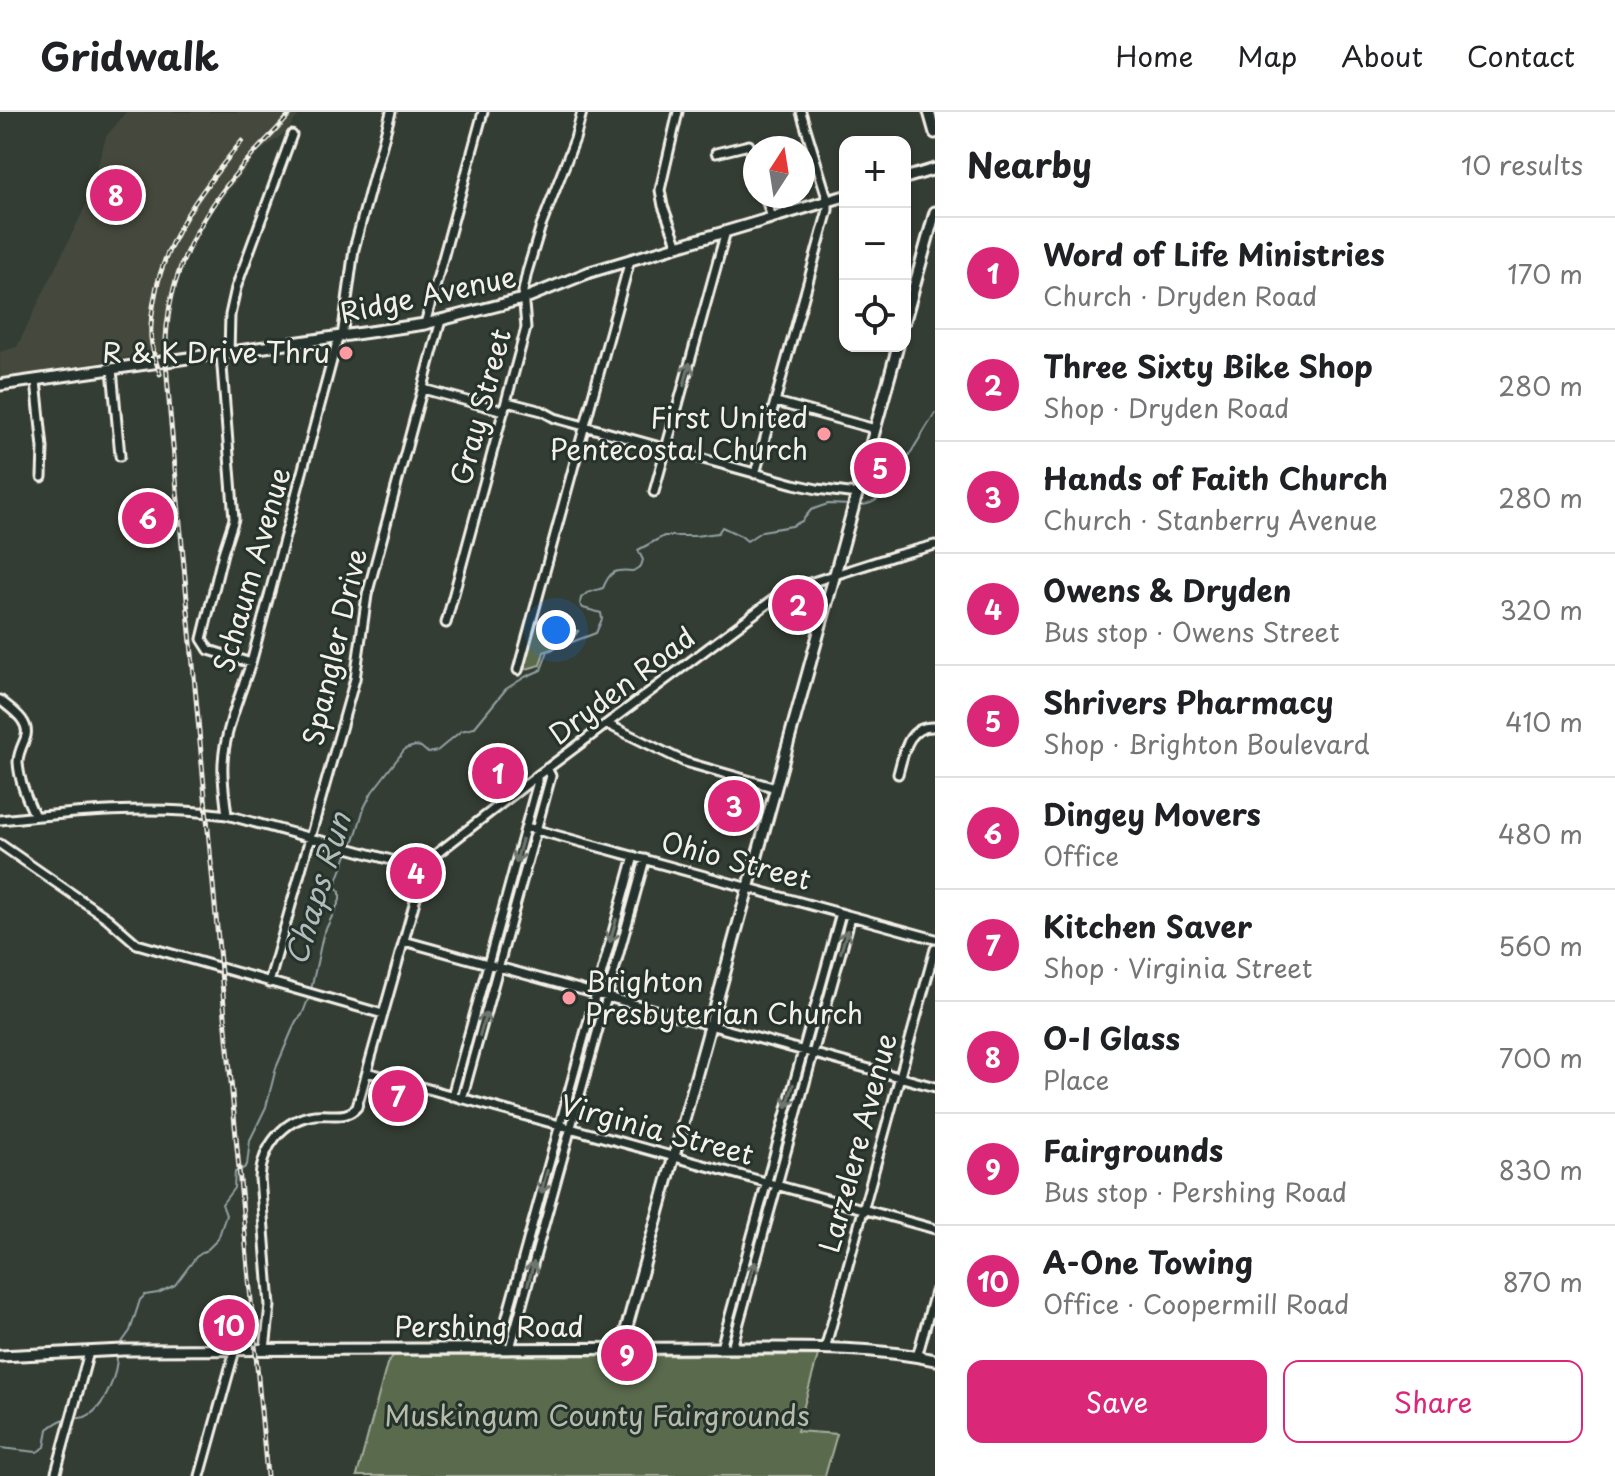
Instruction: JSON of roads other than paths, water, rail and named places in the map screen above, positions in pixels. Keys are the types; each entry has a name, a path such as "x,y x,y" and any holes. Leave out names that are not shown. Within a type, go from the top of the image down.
{"street":[{"name":"Schaum Avenue","path":"227,815 222,765 224,752 340,338 354,249 391,112"},
{"path":"425,324 483,112"},
{"name":"Gray Street","path":"446,623 526,328 523,299 527,272 582,112"},
{"path":"678,112 660,190 678,246"},
{"path":"755,474 828,210 801,112"},
{"path":"929,112 935,133"},
{"path":"251,663 209,650 202,639 234,519 225,353 230,315 236,288 292,135"},
{"path":"716,153 743,146"},
{"path":"911,176 935,169"},
{"name":"Ridge Avenue","path":"4,385 425,324 523,299 578,276 839,198"},
{"path":"769,208 772,218"},
{"path":"911,298 935,212"},
{"path":"654,492 726,231"},
{"path":"518,670 630,260"},
{"name":"Spangler Drive","path":"269,983 355,679 367,595 441,320"},
{"path":"621,1348 896,352"},
{"path":"112,369 120,456"},
{"path":"36,381 43,448 42,477"},
{"path":"423,389 504,411"},
{"path":"507,402 755,474 857,497"},
{"path":"776,402 875,429"},
{"name":"Dryden Road","path":"424,869 435,855 547,768 782,593 935,545"},
{"path":"0,700 21,719 27,731 18,761 27,800 35,816"},
{"path":"607,724 685,762 776,788"},
{"path":"898,774 906,745 913,733 928,726 935,727"},
{"path":"462,1099 537,830 551,775 547,768"},
{"path":"452,1096 526,827 537,776"},
{"path":"0,820 110,810 186,810 227,815 424,869 357,1107 344,1115 310,1116 295,1121 275,1137 263,1158 260,1178 270,1306 265,1349"},
{"name":"Ohio Street","path":"526,827 935,939"},
{"path":"0,844 107,918 137,944 383,1014"},
{"path":"498,1349 634,856"},
{"path":"510,1348 645,859"},
{"path":"726,1348 766,1182 841,913"},
{"path":"726,1348 777,1185 851,916"},
{"path":"404,941 935,1087"},
{"name":"Larzelere Avenue","path":"825,1349 935,949"},
{"name":"Virginia Street","path":"367,1072 935,1229"},
{"path":"917,1357 935,1292"},
{"name":"Pershing Road","path":"0,1356 111,1350 726,1348 825,1349 935,1360"},
{"path":"200,1476 235,1350"},
{"path":"55,1476 89,1352"}],"waterway":[{"name":"Chaps Run","path":"857,505 874,501 888,490 935,413"},
{"name":"Chaps Run","path":"352,845 372,792 405,749 415,746 428,753 437,751 461,731 474,728 506,689 541,670 548,651 596,633 602,619 601,613 583,608 581,598 603,588 614,572 633,571 641,566 643,560 638,550 664,536 718,533 722,527 747,541 762,531 792,526 819,507 828,504 851,505"},
{"name":"Chaps Run","path":"311,990 323,935 340,900 340,892 335,886 349,850"},
{"name":"Chaps Run","path":"120,1345 130,1331 140,1300 145,1295 175,1285 196,1257 218,1239 226,1215 222,1204 234,1188 235,1172 247,1165 250,1140 266,1107 276,1068 309,997"},
{"name":"Chaps Run","path":"0,1448 37,1452 45,1447 48,1429 52,1426 65,1419 82,1418 92,1413 108,1390 117,1355"}],"railway":[{"path":"267,1476 166,348 167,326 177,278 196,233 238,172 292,112"},
{"path":"160,374 152,347 151,324 166,256 199,196 242,141"}],"place":[{"name":"O-I Glass","path":"116,195"},
{"name":"R & K Drive Thru","path":"346,353"},
{"name":"First United Pentecostal Church","path":"824,434"},
{"name":"Shrivers Pharmacy","path":"880,468"},
{"name":"Dingey Movers","path":"148,518"},
{"name":"Three Sixty Bike Shop","path":"798,605"},
{"name":"Word of Life Ministries","path":"498,773"},
{"name":"Hands of Faith Church","path":"734,806"},
{"name":"Owens & Dryden","path":"416,873"},
{"name":"Brighton Presbyterian Church","path":"569,998"},
{"name":"Kitchen Saver","path":"398,1096"},
{"name":"A-One Towing","path":"229,1325"},
{"name":"Fairgrounds","path":"627,1355"}],"park label":[{"name":"Muskingum County Fairgrounds","path":"597,1416"}]}
